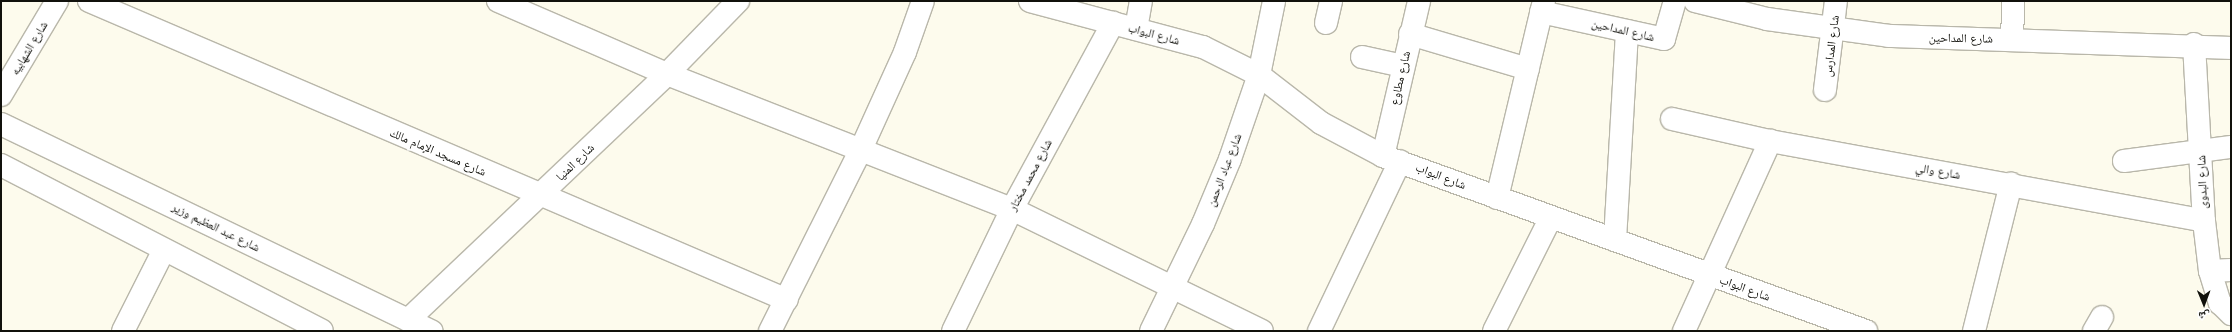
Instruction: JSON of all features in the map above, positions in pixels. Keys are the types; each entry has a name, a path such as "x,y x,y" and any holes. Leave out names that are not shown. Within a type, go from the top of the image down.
{"main road":[{"name":"شارع الشهابيه","path":"1,95 57,1"},
{"name":"شارع مسجد الإمام مالك","path":"90,1 540,196 787,300"},
{"path":"498,1 667,74 862,147 1012,209 1174,286 1262,331"},
{"name":"شارع المنيا","path":"408,320 667,74 738,1"},
{"path":"770,331 787,300 862,147 905,52 923,1"},
{"name":"شارع البواب","path":"1030,1 1203,47 1259,75 1320,123 1392,158 1710,276 1866,331"},
{"path":"1136,29 1141,1"},
{"name":"شارع عباد الرحمن","path":"1151,331 1174,286 1224,174 1259,75 1274,1"},
{"path":"1326,23 1331,1"},
{"name":"شارع مطاوع","path":"1319,331 1392,158 1403,66 1419,1"},
{"name":"شارع المداحين","path":"1543,7 1627,31 1664,39 1676,1"},
{"name":"شارع المدارس","path":"1825,90 1836,1"},
{"path":"2012,40 2013,1"},
{"name":"شارع المداحين","path":"1703,2 1832,31 2012,40 2194,44 2231,48"},
{"path":"1497,198 1543,7"},
{"name":"شارع محمد مختار","path":"953,331 1012,209 1113,23"},
{"path":"1615,240 1627,31"},
{"path":"1410,34 1528,69"},
{"name":"شارع البدوى","path":"2194,44 2204,221 2221,270 2220,303 2231,314"},
{"path":"1362,57 1403,66"},
{"name":"شارع والي","path":"1672,119 1770,141 2011,184 2204,221"},
{"name":"شارع عبد العظيم وزير","path":"1,124 432,331"},
{"path":"1684,331 1770,141"},
{"path":"2124,161 2231,147"},
{"path":"1,165 322,331"},
{"path":"1974,331 2011,184"},
{"path":"1494,331 1551,217"},
{"path":"123,331 164,250"}]}
